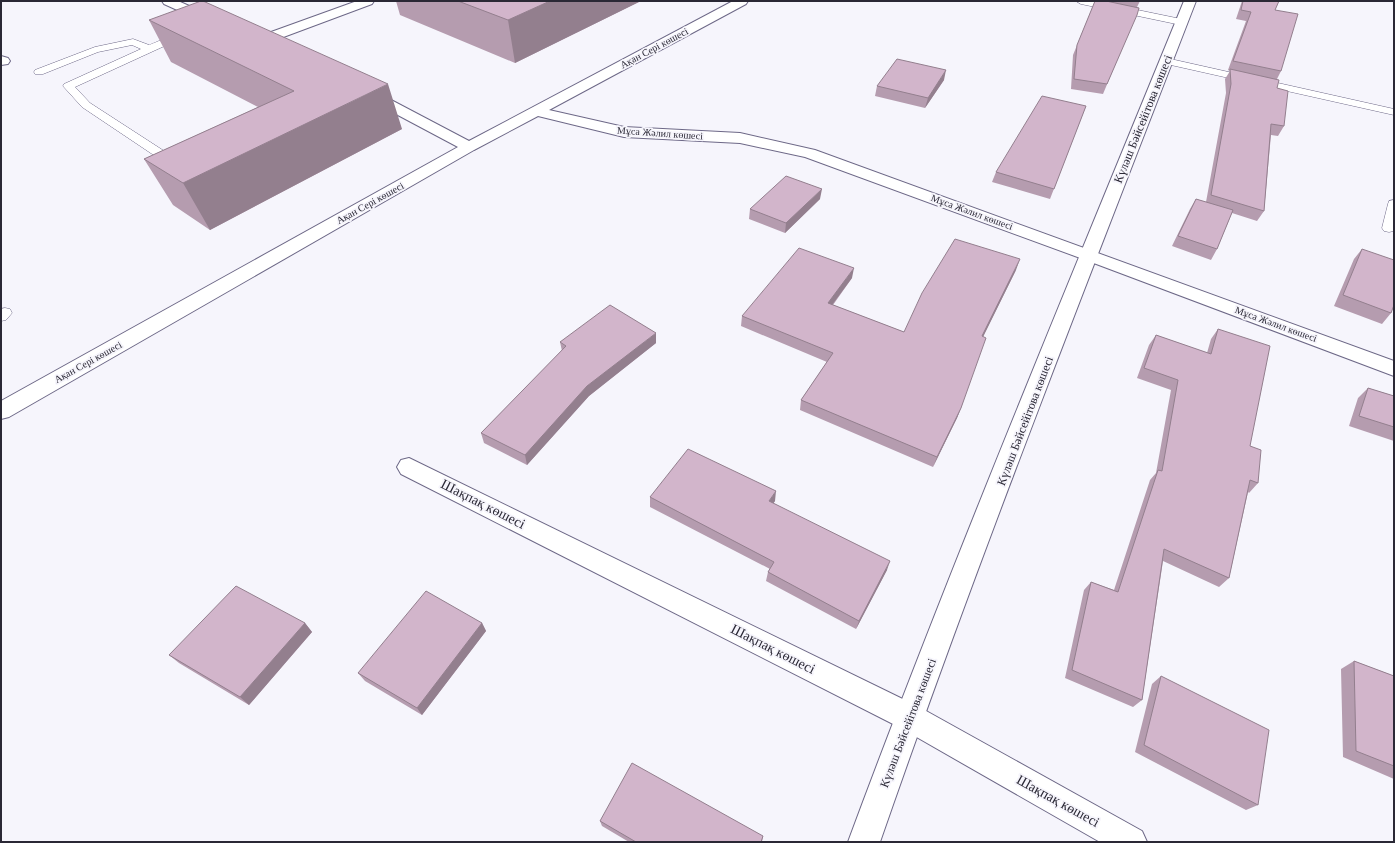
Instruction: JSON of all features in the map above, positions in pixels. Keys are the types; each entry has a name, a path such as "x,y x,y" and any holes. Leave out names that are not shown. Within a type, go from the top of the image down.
{"street":[{"path":"168,1 217,23"},
{"path":"265,39 368,1"},
{"name":"Ақан Сері көшесі","path":"1,411 469,148 742,1"},
{"name":"Күләш Бәйсейітова көшесі","path":"864,842 909,717 1089,255 1190,1"},
{"path":"250,34 279,46"},
{"path":"356,88 469,148"},
{"name":"Мұса Жәлил көшесі","path":"536,111 624,132 740,138 809,153 1394,368"},
{"name":"Шақпақ көшесі","path":"409,467 909,717 1130,842"}],"lane":[{"path":"1081,1 1182,22"},
{"path":"182,168 86,105 68,86 195,29 217,23"},
{"path":"39,72 95,50 133,42 149,49"},
{"path":"1166,61 1394,112"},
{"path":"1389,228 1394,204"}],"building":[{"path":"201,1 388,84 183,183 144,159 294,91 149,20"},
{"path":"458,1 550,1 508,20"},
{"path":"1095,1 1106,1 1139,8 1107,84 1074,79 1077,45"},
{"path":"1243,1 1279,1 1275,10 1298,14 1281,71 1233,61 1251,12 1241,10"},
{"path":"897,59 946,70 928,98 877,86"},
{"path":"1230,69 1279,80 1277,88 1288,91 1284,126 1271,124 1264,211 1211,195 1231,84"},
{"path":"1042,96 1086,106 1054,189 996,172"},
{"path":"786,176 822,189 786,223 750,209"},
{"path":"1196,199 1233,210 1217,249 1178,236"},
{"path":"955,239 1020,259 982,336 986,338 961,408 937,457 801,400 833,353 742,316 799,248 854,268 828,303 904,332 922,293"},
{"path":"1362,249 1394,260 1394,305 1391,313 1343,295"},
{"path":"610,305 656,333 587,386 525,455 481,433 566,346 560,342"},
{"path":"1218,329 1270,346 1250,446 1261,450 1258,483 1250,480 1229,578 1164,549 1142,700 1072,670 1091,582 1118,592 1158,470 1162,471 1178,380 1144,368 1156,335 1211,354"},
{"path":"1368,388 1394,396 1394,427 1359,416"},
{"path":"688,449 776,491 769,501 890,561 859,621 768,572 774,562 650,497"},
{"path":"236,586 305,623 240,697 169,655"},
{"path":"426,591 482,623 417,708 358,673"},
{"path":"1354,661 1394,676 1394,766 1356,751"},
{"path":"1161,676 1269,730 1258,805 1144,745"},
{"path":"632,763 763,836 761,842 636,842 600,821"}]}
